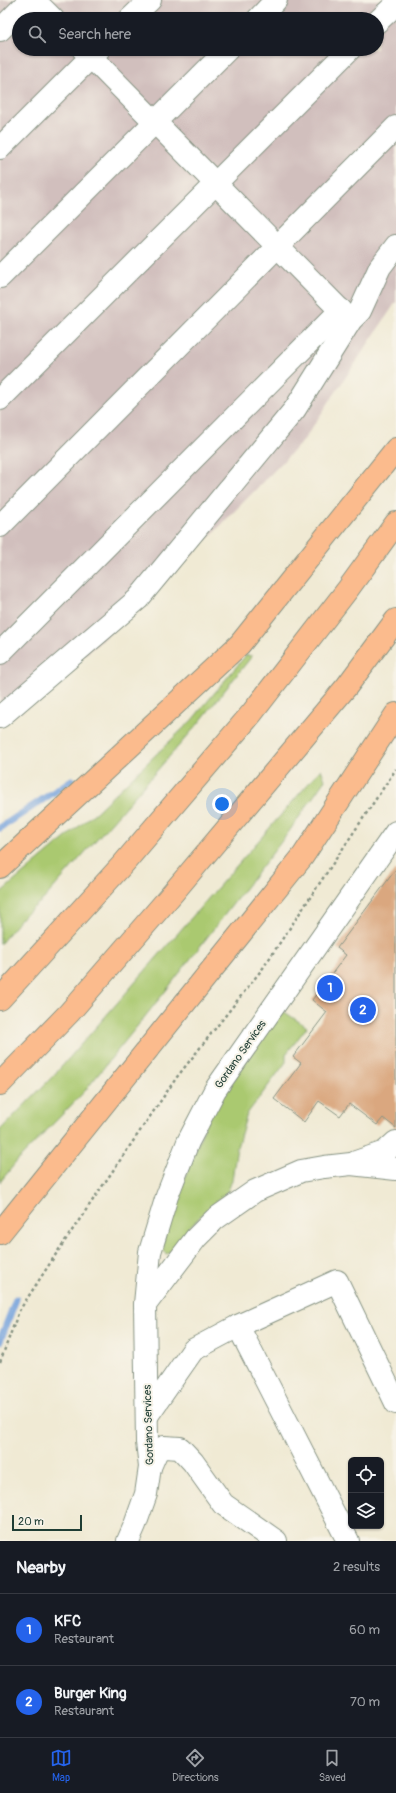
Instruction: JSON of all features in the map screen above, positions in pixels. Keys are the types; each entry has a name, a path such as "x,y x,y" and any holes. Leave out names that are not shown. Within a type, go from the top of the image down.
{"highway":[{"path":"0,867 118,759 240,644 396,448"},
{"path":"0,999 124,863 252,713 348,590 396,523"},
{"path":"0,1084 69,1013 172,894 347,686 396,620"},
{"path":"0,1233 303,856 396,714"}],"lane":[{"path":"18,12 30,0"},
{"path":"34,0 46,12"},
{"path":"137,12 150,0"},
{"path":"265,12 276,0"},
{"path":"0,30 12,18"},
{"path":"0,148 87,56"},
{"path":"95,56 155,123 346,315"},
{"path":"0,277 221,56"},
{"path":"0,399 343,56"},
{"path":"0,526 396,127"},
{"path":"0,653 346,315 360,311 380,267 396,246"},
{"path":"0,717 138,599 295,409 346,315"},
{"name":"Gordano Services","path":"128,1541 146,1494 150,1467 147,1442 145,1305 150,1252 166,1196 188,1142 215,1090 396,832"},
{"path":"145,1305 196,1238 215,1219 255,1191 301,1171 351,1164 384,1152 396,1142"},
{"path":"351,1164 396,1169"},
{"path":"147,1416 193,1350 238,1326 338,1280 396,1403"},
{"path":"238,1326 348,1541"},
{"path":"150,1467 157,1451 164,1447 180,1448 193,1462 223,1504 276,1541"}],"path":[{"path":"0,1362 19,1311 58,1251 178,1078 263,968 396,769"}],"shaded area":[{"path":"0,0 396,0 396,302 303,441 140,608 0,727"}],"green space":[{"path":"246,655 252,656 198,724 43,900 24,915 0,944 0,893 96,812 192,720"},
{"path":"321,769 325,780 288,833 164,993 84,1092 18,1160 0,1182 0,1130 57,1072"},
{"path":"280,1009 307,1027 286,1054 286,1062 247,1114 237,1147 232,1180 228,1191 189,1227 169,1253 166,1254 162,1248 168,1223 207,1120"}],"building":[{"path":"396,869 396,1128 383,1118 377,1125 349,1104 340,1116 319,1101 304,1122 274,1099 301,1063 293,1057 327,1012 312,1000 346,955 337,948"}],"waterway":[{"path":"0,828 72,780"},
{"path":"0,1341 16,1299"}],"place":[{"name":"KFC","path":"330,988"},
{"name":"Burger King","path":"363,1010"}]}
